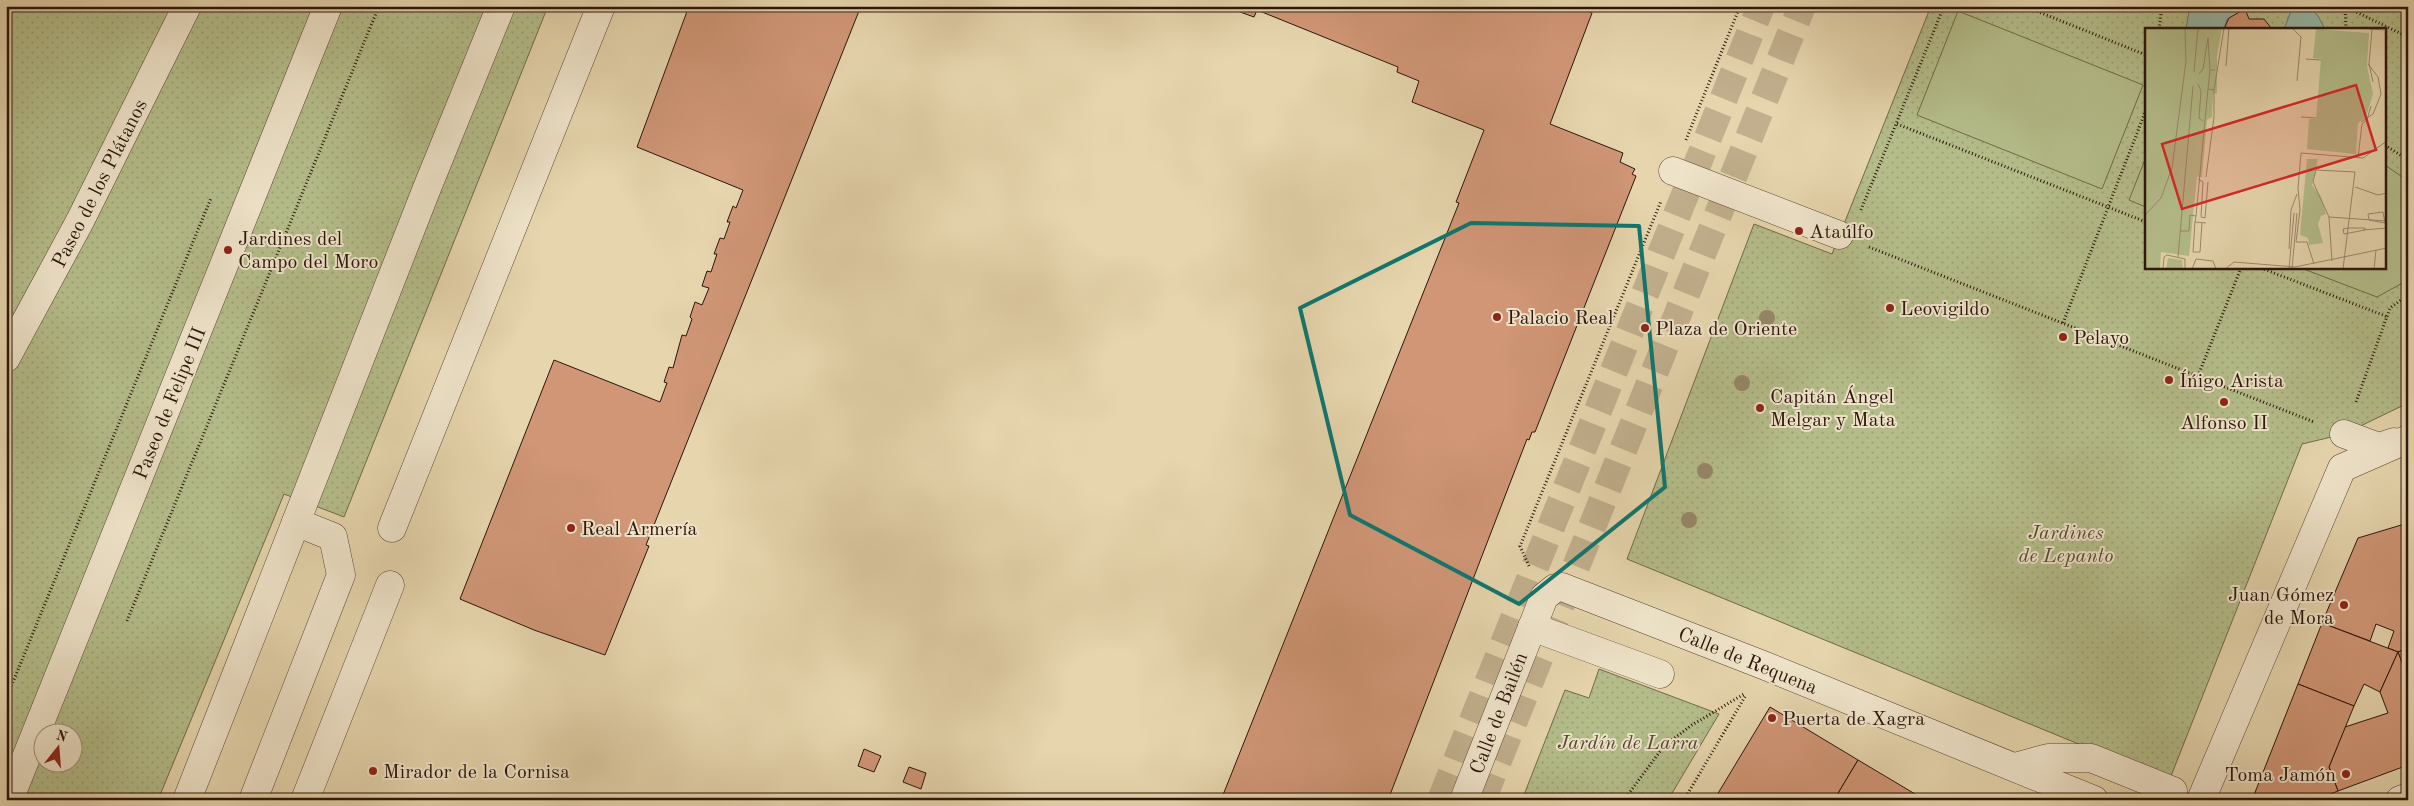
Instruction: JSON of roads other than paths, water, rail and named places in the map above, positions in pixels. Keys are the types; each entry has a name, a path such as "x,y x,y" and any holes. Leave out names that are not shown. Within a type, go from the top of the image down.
{"street":[{"name":"Paseo de los Plátanos","path":"6,358 80,221 187,6"},
{"name":"Paseo de Felipe III","path":"9,800 328,6"},
{"path":"187,800 430,179 501,6"},
{"path":"392,528 601,6"},
{"path":"1673,171 1844,237"},
{"path":"2344,434 2379,447 2408,439"},
{"path":"2201,800 2342,468 2408,439"},
{"path":"253,800 341,575 333,537 296,522"},
{"path":"305,800 390,585"},
{"name":"Calle de Requena","path":"1532,626 1544,597 1555,588 1567,589 2094,800"},
{"path":"1532,626 1660,674"},
{"name":"Calle de Bailén","path":"1464,800 1532,626"},
{"path":"2014,768 2048,758 2091,758 2173,790"},
{"path":"2400,800 2408,797"}],"tunnel":[{"path":"1441,800 1761,6"},
{"path":"1482,800 1802,6"}],"place":[{"name":"Ataúlfo","path":"1799,231"},
{"name":"Jardines del Campo del Moro","path":"228,250"},
{"name":"Leovigildo","path":"1890,308"},
{"name":"Palacio Real","path":"1497,317"},
{"name":"Plaza de Oriente","path":"1645,328"},
{"name":"Pelayo","path":"2063,337"},
{"name":"Íńigo Arista","path":"2169,380"},
{"name":"Alfonso II","path":"2224,402"},
{"name":"Capitán Ángel Melgar y Mata","path":"1760,408"},
{"name":"Real Armería","path":"571,528"},
{"name":"Juan Gómez de Mora","path":"2344,605"},
{"name":"Puerta de Xagra","path":"1772,718"},
{"name":"Mirador de la Cornisa","path":"373,771"},
{"name":"Toma Jamón","path":"2346,774"}],"park label":[{"name":"Jardines de Lepanto","path":"2066,544"},
{"name":"Jardín de Larra","path":"1628,742"}]}
